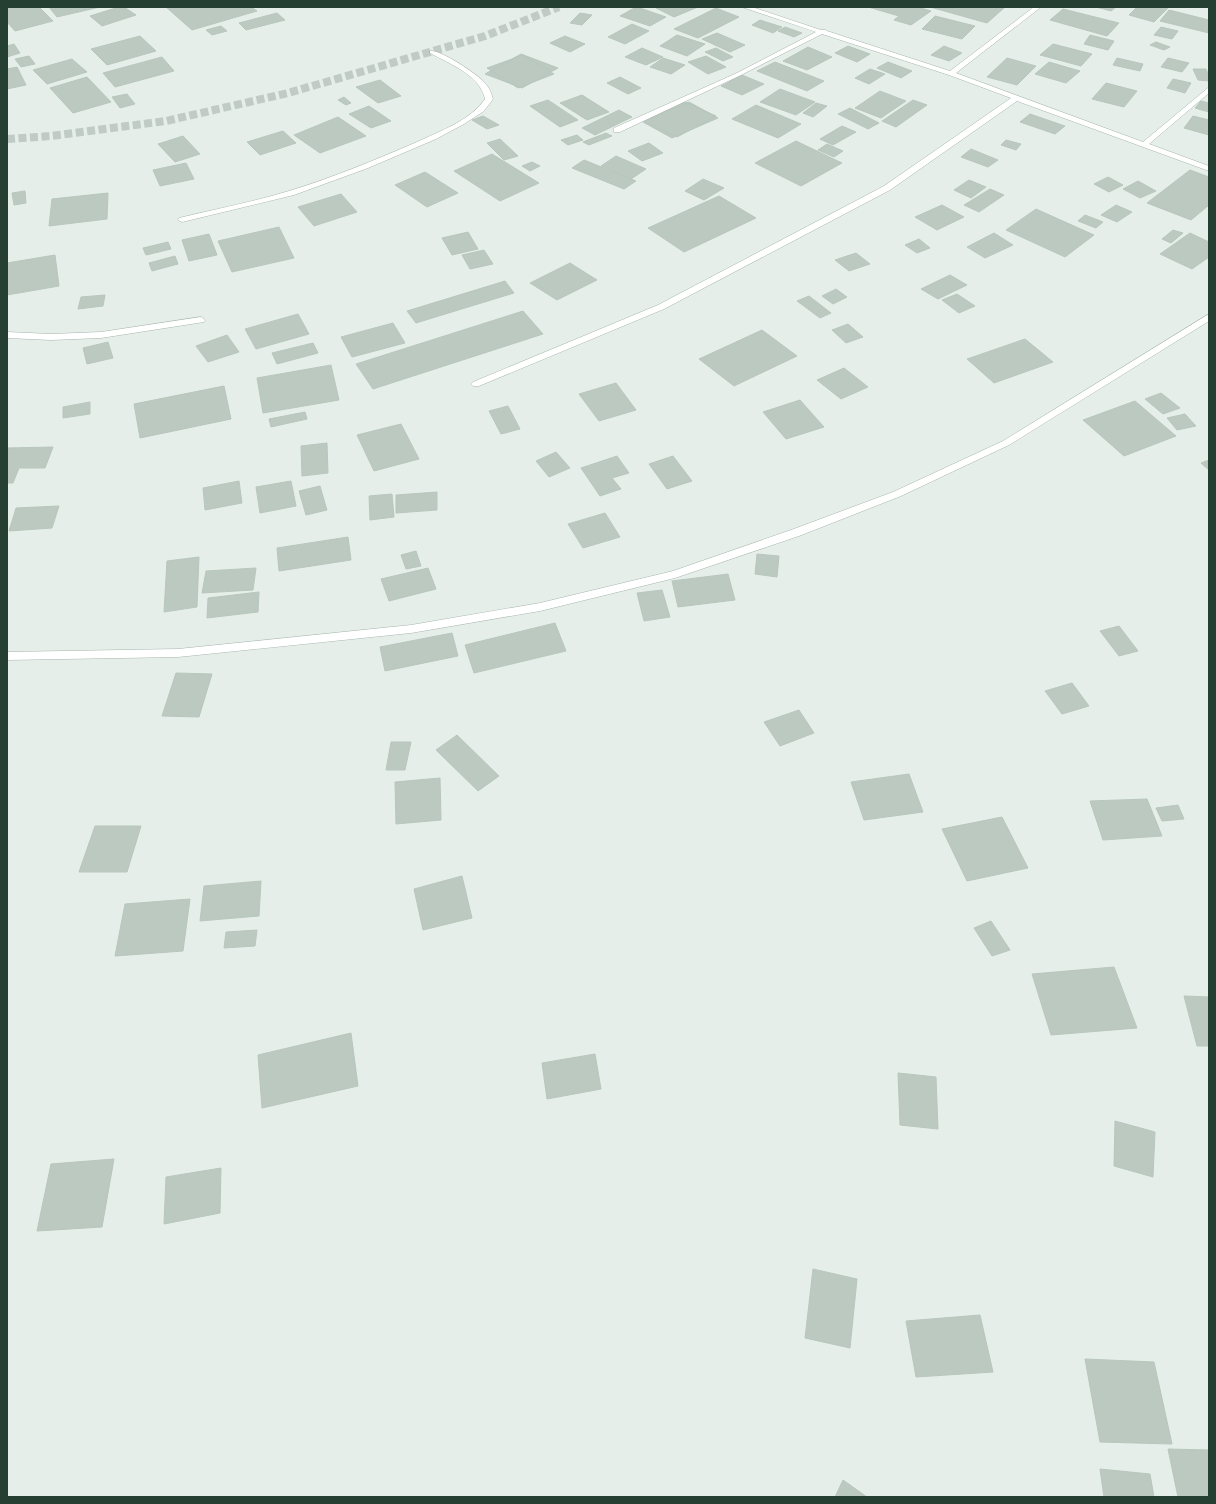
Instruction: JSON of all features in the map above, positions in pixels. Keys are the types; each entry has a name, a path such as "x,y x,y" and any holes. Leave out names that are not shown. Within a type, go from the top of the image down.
{"street":[{"path":"745,7 824,31 951,74 1209,169"},
{"path":"951,74 1038,7"},
{"path":"617,130 739,74 824,31"},
{"path":"182,220 292,192 381,160 463,123 487,105 489,99 487,91 480,81 466,71 432,52"},
{"path":"1144,145 1209,90"},
{"path":"476,384 661,307 887,188 1016,98"},
{"path":"7,656 178,653 411,629 540,607 675,574 795,533 897,494 1006,443 1209,318"},
{"path":"7,335 51,337 101,334 201,320"}],"building":[{"path":"15,7 39,7 53,21 15,31 7,22 7,9"},
{"path":"49,7 100,7 57,17"},
{"path":"119,7 124,7 136,15 102,26 90,16"},
{"path":"166,7 251,7 257,11 192,30"},
{"path":"636,7 666,17 650,26 620,16"},
{"path":"698,7 674,17 656,8"},
{"path":"868,7 918,7 931,11 911,25 894,20 899,16"},
{"path":"930,7 999,7 1004,8 987,23"},
{"path":"1096,7 1116,7 1111,11"},
{"path":"1137,7 1169,7 1154,22 1129,15"},
{"path":"716,8 739,17 698,38 674,29"},
{"path":"1063,9 1119,23 1107,36 1050,20"},
{"path":"1169,10 1209,20 1209,33 1160,21"},
{"path":"277,13 285,20 246,30 239,23"},
{"path":"580,13 592,15 582,25 570,23"},
{"path":"935,16 975,26 962,39 922,29"},
{"path":"760,20 782,27 773,33 752,25"},
{"path":"632,24 649,31 625,44 608,37"},
{"path":"221,26 227,31 212,35 206,30"},
{"path":"785,27 802,33 794,37 778,31"},
{"path":"1161,27 1178,31 1172,39 1154,35"},
{"path":"717,33 745,45 730,52 702,39"},
{"path":"677,35 705,44 687,56 660,46"},
{"path":"1090,35 1114,41 1108,50 1084,44"},
{"path":"140,36 156,51 107,65 91,49"},
{"path":"565,36 585,44 570,52 550,43"},
{"path":"1156,42 1170,47 1164,50 1150,45"},
{"path":"14,44 20,53 7,57 7,46"},
{"path":"1053,44 1092,54 1081,66 1040,55"},
{"path":"848,46 870,54 857,62 835,53"},
{"path":"944,46 962,53 949,61 931,55"},
{"path":"808,47 832,57 807,70 783,61"},
{"path":"642,48 663,57 646,65 625,57"},
{"path":"716,48 733,57 723,61 705,52"},
{"path":"521,54 558,68 522,88 485,74"},
{"path":"523,55 554,74 518,88 487,68"},
{"path":"29,56 35,64 21,67 15,59"},
{"path":"706,56 726,67 708,74 688,62"},
{"path":"162,57 174,71 115,87 103,73"},
{"path":"663,58 685,65 671,74 650,67"},
{"path":"1007,58 1036,66 1017,85 987,77"},
{"path":"1117,58 1143,64 1140,71 1113,65"},
{"path":"1168,58 1189,63 1182,72 1161,67"},
{"path":"72,59 87,72 47,84 33,70"},
{"path":"775,62 824,81 807,91 757,71"},
{"path":"888,62 912,71 901,78 877,68"},
{"path":"1049,62 1080,71 1066,83 1035,74"},
{"path":"17,67 26,85 7,89 7,69"},
{"path":"870,69 885,74 869,84 855,78"},
{"path":"1193,69 1206,69 1209,76 1209,81 1198,80"},
{"path":"742,75 764,84 742,95 721,86"},
{"path":"87,77 111,102 73,113 50,88"},
{"path":"620,77 641,88 628,94 607,83"},
{"path":"1173,79 1191,83 1185,93 1167,88"},
{"path":"380,80 401,96 378,103 356,87"},
{"path":"1106,83 1137,91 1124,107 1092,99"},
{"path":"780,89 815,102 796,115 760,102"},
{"path":"880,91 906,101 881,118 855,108"},
{"path":"127,94 135,104 120,108 112,97"},
{"path":"582,95 609,112 587,120 560,103"},
{"path":"344,97 351,103 346,105 338,100"},
{"path":"548,100 578,120 560,127 530,106"},
{"path":"913,100 927,105 896,127 882,121"},
{"path":"683,101 716,116 677,137 644,121"},
{"path":"1201,101 1209,103 1209,112 1195,108"},
{"path":"689,102 718,118 672,138 643,122"},
{"path":"816,103 827,106 813,117 803,113"},
{"path":"756,105 801,124 778,138 732,119"},
{"path":"369,106 391,121 371,128 349,114"},
{"path":"850,108 879,123 868,129 838,114"},
{"path":"619,110 632,117 595,135 582,128"},
{"path":"1030,114 1065,126 1055,134 1020,122"},
{"path":"483,116 499,125 487,129 472,120"},
{"path":"1193,116 1209,120 1209,135 1184,128"},
{"path":"338,117 366,136 320,153 294,135"},
{"path":"842,126 856,132 833,145 820,139"},
{"path":"283,131 296,143 260,155 247,142"},
{"path":"606,133 612,136 589,145 583,142"},
{"path":"577,135 583,140 568,145 561,140"},
{"path":"183,136 200,154 175,162 158,144"},
{"path":"500,139 518,156 504,160 487,143"},
{"path":"1006,140 1021,144 1016,150 1001,145"},
{"path":"796,141 842,163 801,186 755,163"},
{"path":"649,143 663,153 642,161 628,151"},
{"path":"827,144 843,151 834,157 818,150"},
{"path":"971,149 998,160 988,167 961,157"},
{"path":"492,154 539,183 500,201 454,171"},
{"path":"616,156 646,169 631,179 601,166"},
{"path":"584,160 636,181 624,189 572,168"},
{"path":"532,162 540,166 530,171 522,166"},
{"path":"186,163 194,179 160,186 153,170"},
{"path":"1190,170 1209,177 1209,205 1191,220 1147,203"},
{"path":"425,172 458,193 427,207 395,185"},
{"path":"1108,177 1123,185 1109,192 1094,184"},
{"path":"703,179 724,188 704,200 685,191"},
{"path":"969,180 986,187 971,198 954,190"},
{"path":"1138,181 1156,191 1140,198 1123,189"},
{"path":"990,189 1004,195 979,212 964,205"},
{"path":"25,191 26,203 14,205 12,193"},
{"path":"108,193 107,219 49,226 52,199"},
{"path":"341,194 357,212 314,226 298,207"},
{"path":"719,196 756,218 684,252 648,228"},
{"path":"942,205 964,217 937,230 915,217"},
{"path":"1116,205 1132,212 1117,222 1101,215"},
{"path":"1036,209 1094,235 1065,257 1006,230"},
{"path":"1085,215 1103,222 1096,228 1078,221"},
{"path":"279,227 294,258 232,272 218,241"},
{"path":"1173,230 1183,233 1171,243 1162,239"},
{"path":"468,232 478,249 452,255 442,238"},
{"path":"994,233 1013,245 985,258 967,247"},
{"path":"1190,233 1209,242 1209,257 1192,269 1160,254"},
{"path":"209,234 217,255 189,261 182,240"},
{"path":"919,239 930,248 917,253 905,245"},
{"path":"168,242 171,249 146,255 143,248"},
{"path":"484,250 493,264 470,269 462,255"},
{"path":"856,253 870,264 849,271 835,260"},
{"path":"55,255 59,286 7,295 7,263"},
{"path":"175,256 178,264 152,271 149,263"},
{"path":"570,263 597,280 557,300 530,283"},
{"path":"950,275 967,285 938,299 921,289"},
{"path":"505,281 514,293 416,323 407,311"},
{"path":"836,289 847,297 833,304 822,296"},
{"path":"957,294 975,306 959,313 942,300"},
{"path":"105,295 103,306 78,309 81,297"},
{"path":"809,296 831,313 820,318 797,301"},
{"path":"523,311 543,334 373,389 356,364"},
{"path":"298,314 309,334 256,349 245,329"},
{"path":"393,323 405,343 352,357 341,337"},
{"path":"848,324 863,337 846,343 832,330"},
{"path":"762,330 797,356 734,386 699,359"},
{"path":"227,335 239,352 208,362 196,346"},
{"path":"1025,339 1053,362 994,383 967,359"},
{"path":"108,342 113,358 87,364 83,348"},
{"path":"313,343 318,353 277,364 272,353"},
{"path":"331,365 339,400 263,413 257,378"},
{"path":"844,368 868,387 841,399 817,380"},
{"path":"616,383 636,410 599,421 579,394"},
{"path":"224,386 231,419 140,438 134,404"},
{"path":"1161,393 1180,408 1163,414 1145,399"},
{"path":"800,400 824,427 786,439 763,412"},
{"path":"1135,401 1176,436 1124,456 1083,420"},
{"path":"90,402 90,414 63,418 63,407"},
{"path":"508,406 520,429 501,434 489,411"},
{"path":"305,412 307,419 271,427 269,419"},
{"path":"1185,414 1196,426 1177,430 1167,418"},
{"path":"401,424 419,459 374,471 357,435"},
{"path":"327,443 328,473 302,476 301,446"},
{"path":"53,447 45,468 19,468 13,483 7,483 7,448"},
{"path":"556,452 570,468 549,477 536,461"},
{"path":"617,456 629,473 612,478 621,489 600,496 581,468"},
{"path":"673,456 692,481 667,489 649,464"},
{"path":"1209,460 1209,470 1201,463"},
{"path":"239,481 242,503 205,510 203,488"},
{"path":"291,481 296,506 260,513 256,487"},
{"path":"320,486 327,510 306,515 299,491"},
{"path":"437,492 437,510 396,513 396,495"},
{"path":"392,494 394,517 370,520 369,496"},
{"path":"59,506 52,528 9,531 16,508"},
{"path":"605,513 620,537 583,548 568,524"},
{"path":"348,537 351,560 279,571 277,548"},
{"path":"416,551 421,566 406,569 401,555"},
{"path":"757,554 779,556 777,577 755,574"},
{"path":"199,557 197,607 164,612 167,561"},
{"path":"256,568 253,590 202,593 206,571"},
{"path":"428,568 436,589 389,601 381,579"},
{"path":"728,574 735,600 678,607 672,581"},
{"path":"662,590 670,617 644,621 637,593"},
{"path":"259,592 258,612 207,618 208,598"},
{"path":"555,623 566,651 474,673 465,645"},
{"path":"1119,626 1138,651 1119,656 1100,631"},
{"path":"452,633 458,656 385,671 380,647"},
{"path":"176,673 212,674 199,717 162,716"},
{"path":"1072,683 1089,706 1062,714 1045,691"},
{"path":"799,710 814,733 780,746 764,722"},
{"path":"457,735 499,776 478,791 436,750"},
{"path":"391,742 411,742 405,770 386,770"},
{"path":"909,774 923,812 864,820 851,782"},
{"path":"440,778 441,820 396,824 395,782"},
{"path":"1147,799 1162,836 1103,840 1090,801"},
{"path":"1178,805 1184,819 1162,821 1156,808"},
{"path":"1002,817 1028,868 967,881 942,829"},
{"path":"95,826 141,826 127,872 79,872"},
{"path":"462,876 472,918 423,930 414,889"},
{"path":"261,881 259,916 200,921 204,886"},
{"path":"190,899 183,951 115,956 125,904"},
{"path":"991,921 1010,950 992,956 974,928"},
{"path":"257,930 255,946 224,948 226,932"},
{"path":"1114,967 1137,1028 1051,1035 1032,974"},
{"path":"1184,996 1209,997 1209,1046 1197,1046"},
{"path":"351,1033 358,1086 262,1108 258,1055"},
{"path":"595,1054 601,1089 547,1099 542,1063"},
{"path":"898,1073 936,1077 938,1129 900,1125"},
{"path":"1115,1121 1155,1132 1153,1177 1114,1166"},
{"path":"114,1159 102,1227 37,1231 51,1164"},
{"path":"221,1168 220,1213 164,1224 166,1177"},
{"path":"813,1269 857,1279 850,1348 805,1338"},
{"path":"980,1315 993,1372 916,1377 906,1321"},
{"path":"1085,1359 1154,1362 1172,1444 1100,1442"},
{"path":"1168,1449 1209,1450 1209,1497 1178,1497"},
{"path":"1100,1469 1150,1474 1154,1497 1104,1497"},
{"path":"843,1480 867,1497 835,1497"}],"tunnel":[{"path":"7,139 51,136 166,121 288,93 485,36 559,7"}]}
